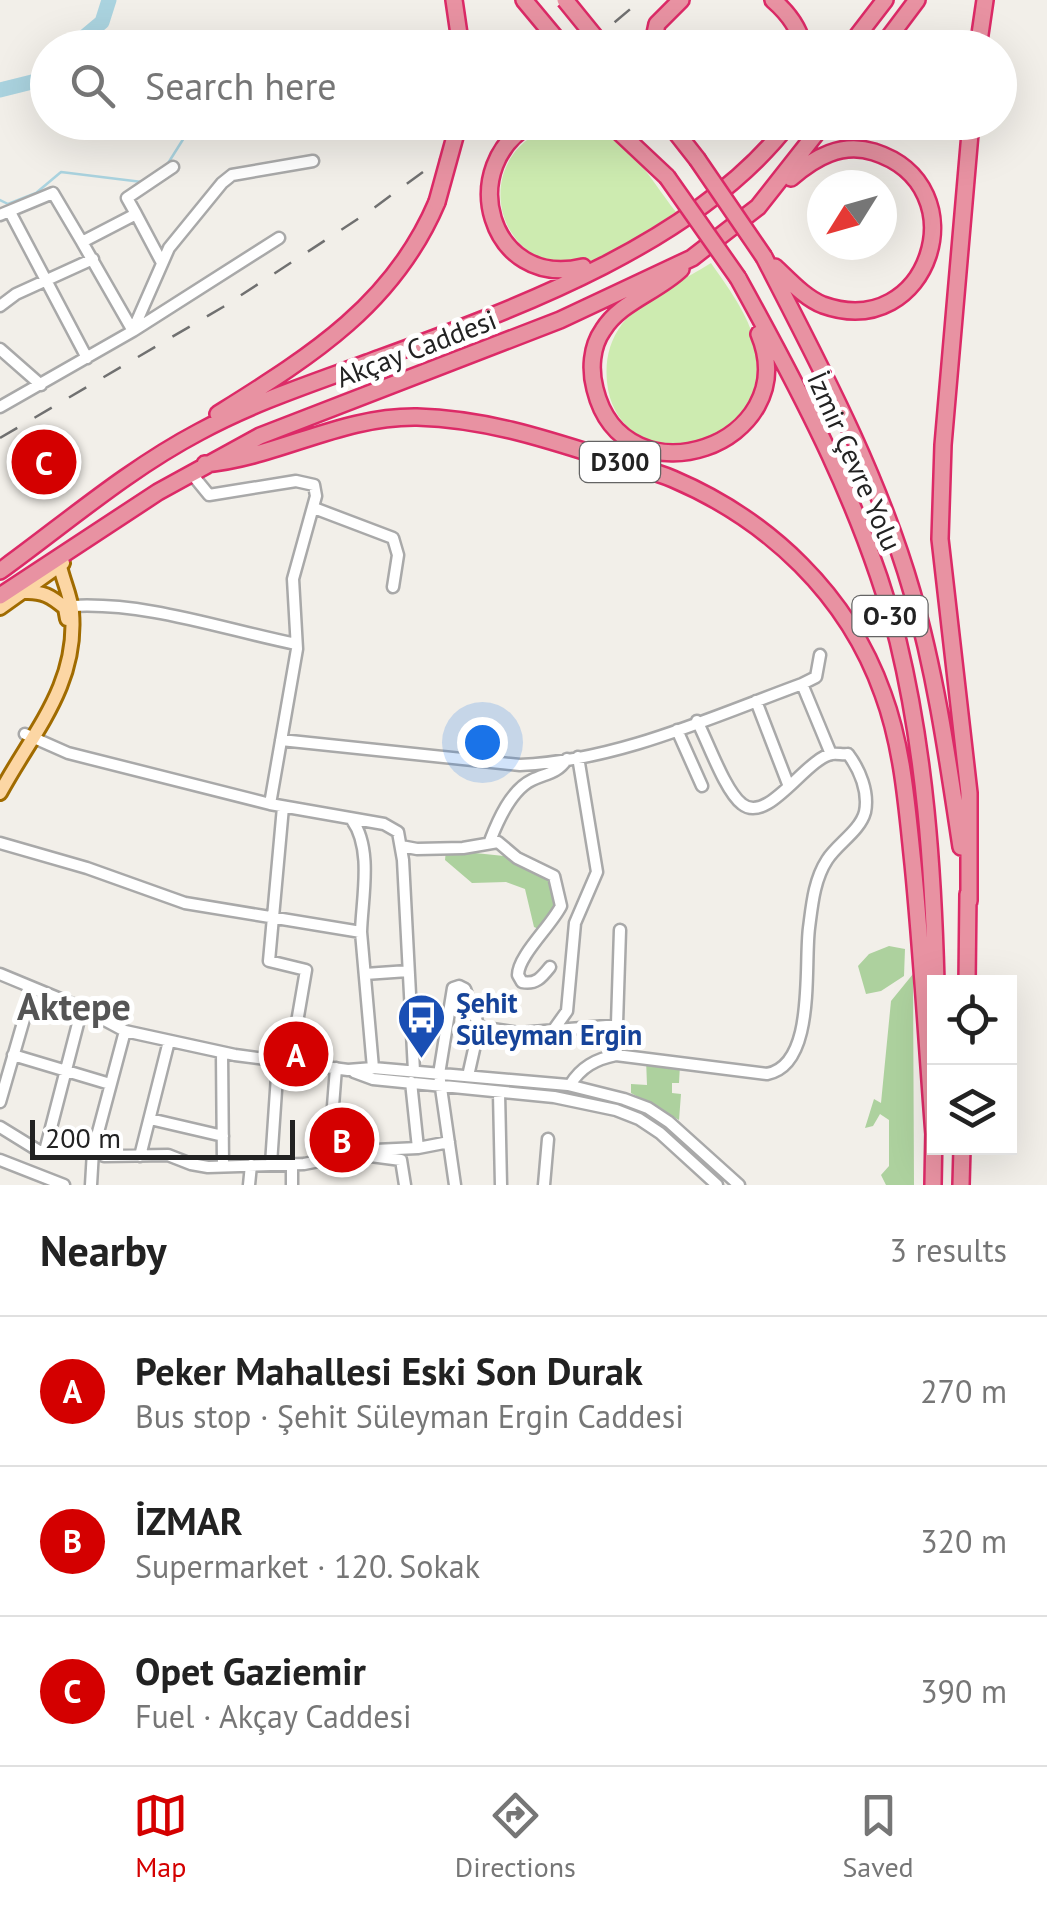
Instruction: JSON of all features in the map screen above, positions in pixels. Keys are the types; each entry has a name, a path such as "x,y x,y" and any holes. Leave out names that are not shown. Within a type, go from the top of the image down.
{"highway":[{"path":"454,0 458,30"},
{"path":"524,0 549,30"},
{"path":"565,0 589,30"},
{"path":"656,30 680,0"},
{"path":"773,0 787,12 797,30"},
{"path":"862,30 885,0"},
{"path":"895,30 917,0"},
{"path":"981,30 985,0"},
{"path":"198,432 207,421 350,324 403,264 437,202 454,140"},
{"path":"511,140 498,154 490,185 492,215 499,235 522,260 538,268 567,271 606,259 664,232"},
{"path":"627,140 667,177"},
{"name":"İzmir Çevre Yolu","path":"638,140 738,278 808,405 874,567 898,642 928,817 936,975"},
{"name":"İzmir Çevre Yolu","path":"682,140 764,257 858,443 912,590 933,671 969,900 967,975"},
{"path":"690,140 697,158"},
{"name":"Akçay Caddesi","path":"0,571 118,482 198,432 285,392 546,294 664,232 704,206 772,140"},
{"name":"Akçay Caddesi","path":"0,596 198,469 294,422 560,320 692,258 758,207 811,140"},
{"path":"969,140 943,445 940,538 969,793 969,900"},
{"path":"758,207 804,166 831,150 864,149 891,157 913,178 930,204 934,236 929,260 902,295 876,308 852,310 821,304 764,257"},
{"path":"692,258 668,281 608,321 599,336 592,365 600,409 622,434 635,442 678,455 694,453 731,435 750,416 765,378 765,348 738,278"},
{"name":"D300","path":"198,469 238,461 350,424 414,417 486,422 673,479 767,534 800,562 834,600 862,644 884,694 899,754 918,907 929,1065"},
{"path":"932,1185 933,1155"},
{"path":"961,1185 962,1155"}],"main road":[{"path":"0,608 60,566 107,526"},
{"path":"0,776 66,680 73,645 72,606 60,566"},
{"path":"0,793 57,678 68,629 65,608 51,596 24,592"}],"street":[{"path":"133,331 162,263 203,203 232,175 313,161"},
{"path":"162,263 128,198 173,166"},
{"path":"87,358 46,279 5,214 53,193 133,331"},
{"path":"82,242 136,214"},
{"path":"0,407 133,331 278,238"},
{"path":"0,306 93,258"},
{"path":"0,349 41,385"},
{"path":"198,469 209,495 296,481 314,485 314,508 293,579 296,644 270,804"},
{"path":"314,508 393,538 398,555 393,587"},
{"path":"72,606 149,610 296,644"},
{"path":"281,740 520,765 572,758 678,730 802,684 816,677 820,655"},
{"path":"802,684 831,754"},
{"path":"756,701 788,784"},
{"path":"570,1085 585,1067 616,1055 767,1074 777,1072 798,1049 808,932 820,873 864,816 866,796 857,766 848,754 831,754 788,784 773,802 761,808 748,808 740,804 698,721"},
{"path":"678,730 702,786"},
{"path":"28,735 68,753 270,804 384,824 398,832 418,1148"},
{"path":"490,841 502,814 528,781 553,773 572,758"},
{"path":"551,1032 568,1011 575,924 597,872 572,758"},
{"path":"271,1164 284,1062 306,970 269,961 283,806"},
{"path":"352,820 360,830 363,850 362,932 372,1068"},
{"path":"401,846 463,848 498,842 517,858 547,871 559,884 562,906 520,962 518,976 529,984 539,980 550,967"},
{"path":"0,843 185,902 362,932"},
{"path":"616,1055 620,930"},
{"path":"364,974 408,971"},
{"path":"0,974 82,1008 125,1031 169,1041 284,1062 342,1069 372,1068 440,1087 570,1100 639,1119 674,1144 717,1185"},
{"path":"455,1185 439,1074 453,988 458,986 465,989 478,1027 468,1076"},
{"path":"0,1102 32,988"},
{"path":"45,1151 82,1008"},
{"path":"478,1027 519,1033 619,1025"},
{"path":"91,1185 92,1151 125,1031"},
{"path":"140,1156 169,1041"},
{"path":"222,1053 223,1166"},
{"path":"14,1055 110,1084"},
{"path":"342,1069 373,1079 439,1074 597,1090 648,1108 698,1145 738,1185"},
{"path":"329,1156 342,1069"},
{"path":"498,1093 500,1185"},
{"path":"150,1119 222,1136"},
{"path":"0,1127 39,1151 168,1155 191,1164 292,1164 360,1154 401,1160 405,1185"},
{"path":"544,1185 548,1139"},
{"path":"360,1154 449,1142"},
{"path":"0,1160 64,1185"},
{"path":"292,1164 292,1185"},
{"path":"249,1185 251,1165"}],"green space":[{"path":"529,140 616,140 645,170 676,212 592,261 550,261 525,248 509,228 501,202 503,176 515,151"},
{"path":"711,263 737,301 752,333 755,385 742,415 720,435 692,445 663,445 637,434 617,413 607,382 609,352 630,315"},
{"path":"446,850 504,856 554,878 559,906 543,931 534,927 525,889 506,882 472,883 445,860"},
{"path":"889,946 905,949 904,976 881,991 866,994 858,966 869,954"},
{"path":"913,974 914,1185 886,1185 881,1175 889,1166 889,1120 880,1114 873,1126 865,1128 874,1099 881,1103 891,1001"},
{"path":"646,1059 680,1065 679,1083 672,1083 672,1093 681,1094 679,1120 631,1093 631,1084 647,1085"}],"waterway":[{"path":"92,30 102,22 109,0"},
{"path":"0,90 30,82"},
{"path":"165,168 183,140"},
{"path":"0,200 8,204 36,193 61,172 142,182"}],"railway":[{"path":"605,30 641,0"},
{"path":"0,438 223,307 367,213 466,140"}],"place":[{"name":"Opet Gaziemir","path":"44,462"},
{"name":"Peker Mahallesi Eski Son Durak","path":"296,1054"},
{"name":"Şehit Süleyman Ergin","path":"421,1060"},
{"name":"İZMAR","path":"342,1140"}],"district":[{"name":"Aktepe","path":"74,1005"}]}
